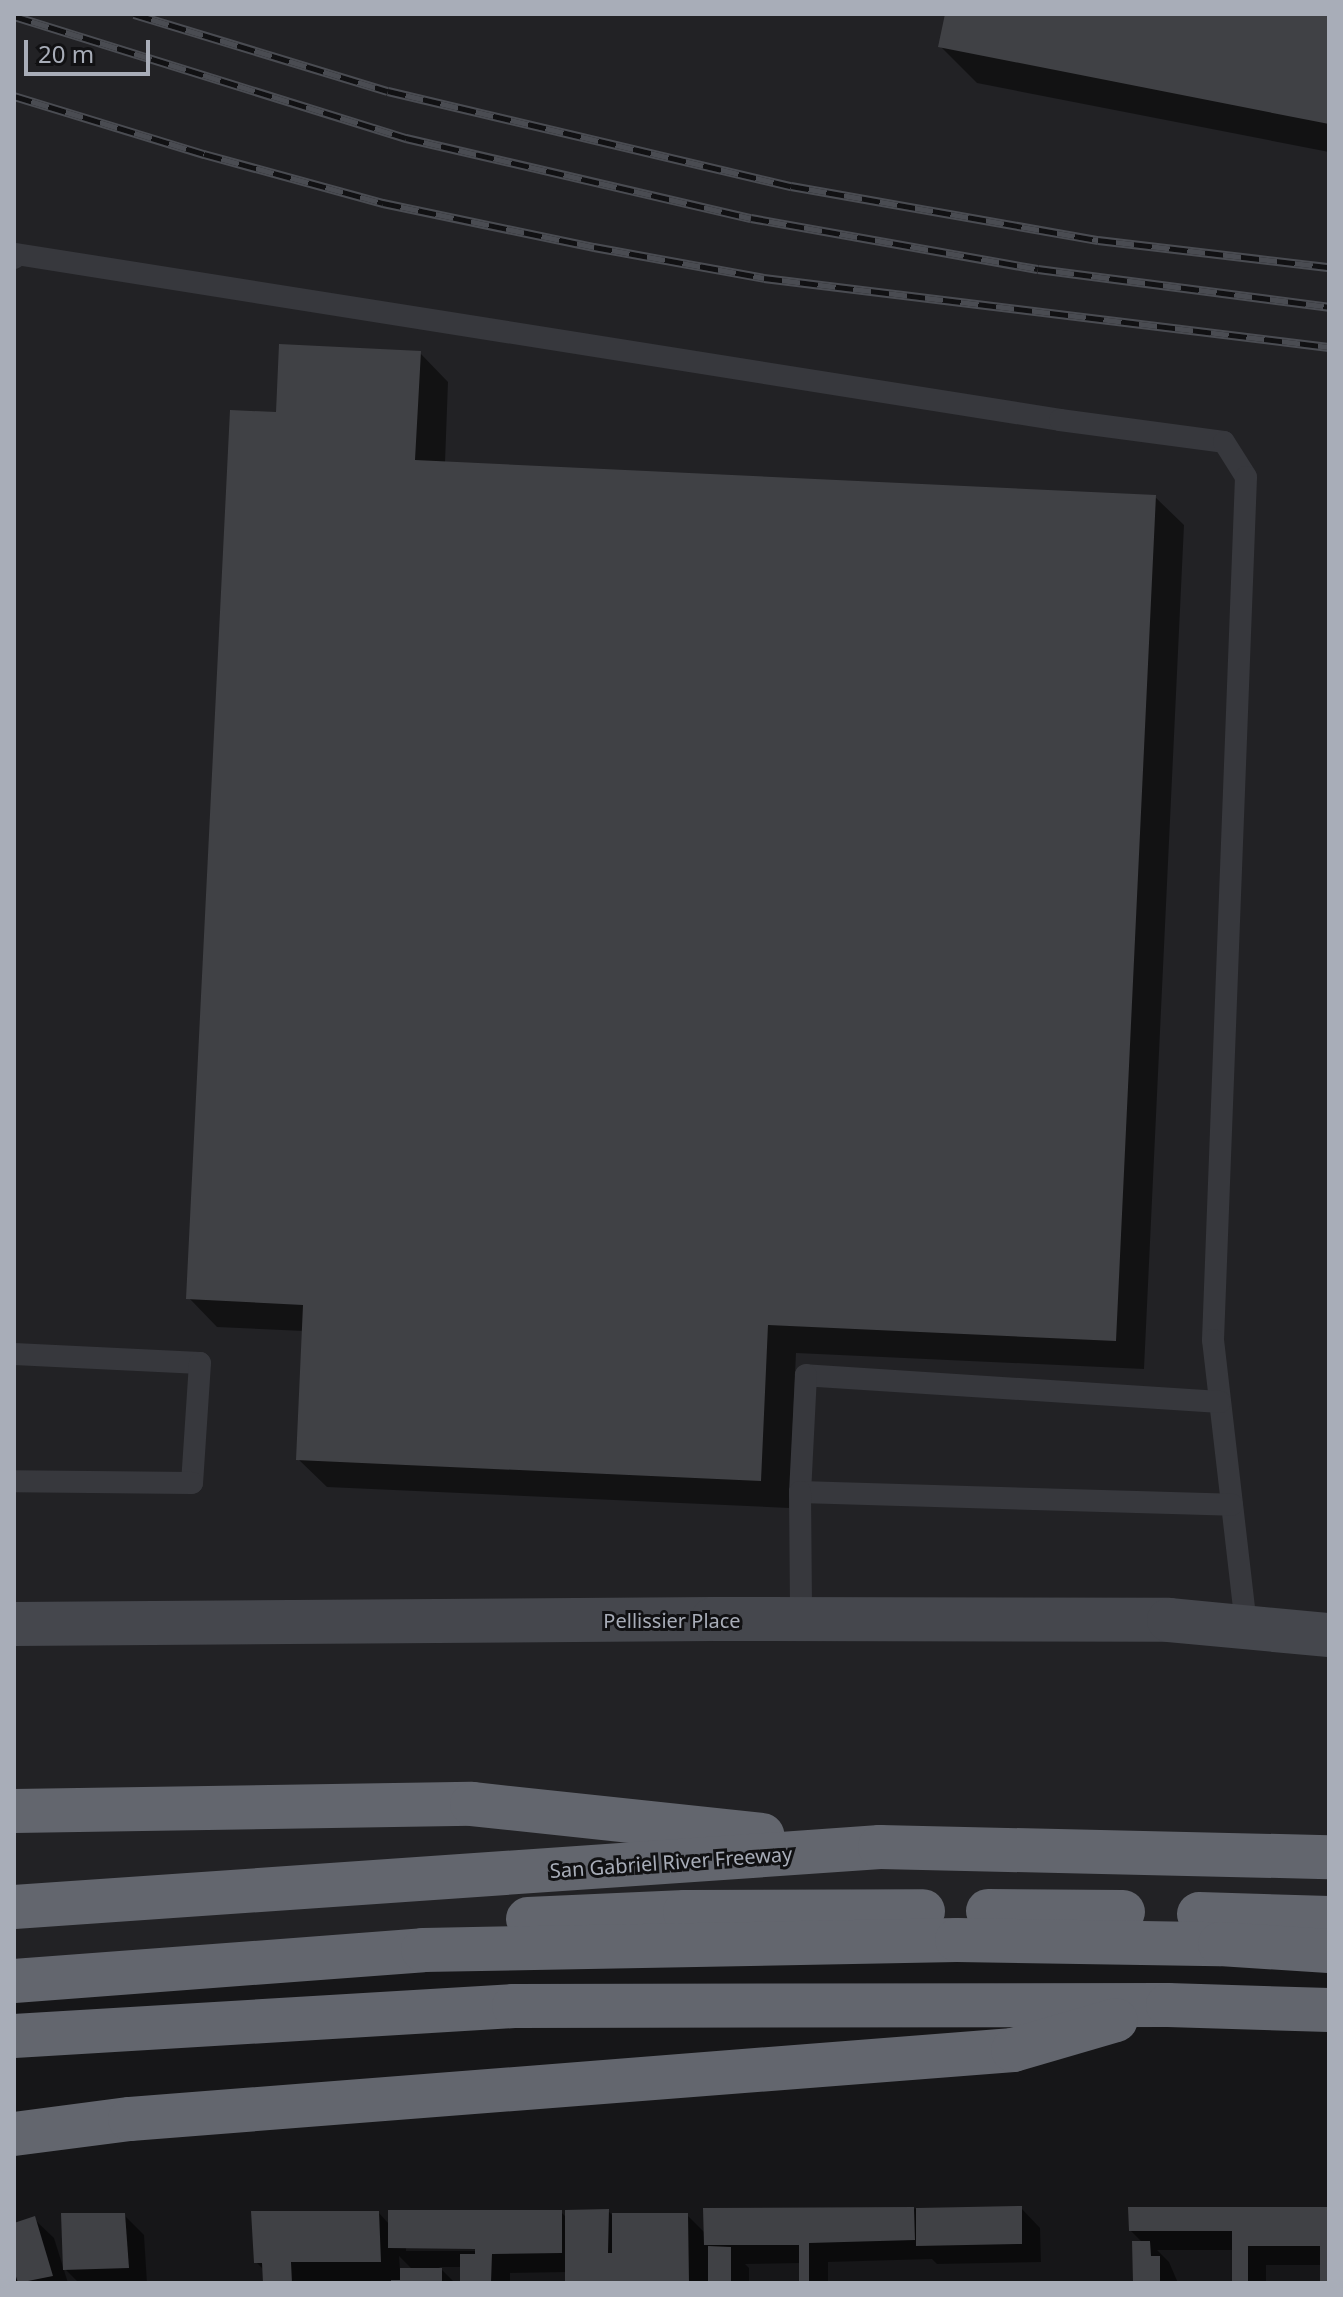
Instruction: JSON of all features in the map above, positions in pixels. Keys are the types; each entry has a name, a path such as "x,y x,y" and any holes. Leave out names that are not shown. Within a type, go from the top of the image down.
{"highway":[{"path":"14,1811 472,1804 880,1847"},
{"name":"San Gabriel River Freeway","path":"14,1907 880,1847 1329,1857"},
{"path":"14,1954 458,1923 685,1912 1055,1911 1329,1918"},
{"path":"14,1981 423,1950 957,1940 1220,1944 1329,1951"},
{"path":"14,2134 130,2119 1013,2050 1168,2005"},
{"path":"14,2036 514,2006 1168,2005 1324,2011"}],"main road":[{"name":"Pellissier Place","path":"14,1624 1169,1620 1329,1635"}],"lane":[{"path":"14,258 16,254 1044,418 1224,442 1246,477 1213,1340 1246,1627"},
{"path":"14,1354 200,1363 192,1483 14,1481"},
{"path":"801,1619 800,1492 806,1375 1220,1402"},
{"path":"800,1492 1232,1505"}],"shaded area":[{"path":"14,14 1329,14 1329,1947 14,1966"}],"building":[{"path":"945,14 1329,14 1329,124 938,47"},
{"path":"279,344 421,351 415,460 1156,495 1116,1341 768,1325 761,1481 296,1460 303,1305 186,1299 230,410 276,412"},
{"path":"1022,2206 1022,2244 916,2246 916,2208"},
{"path":"914,2207 915,2240 809,2243 809,2283 799,2283 799,2245 704,2245 703,2208"},
{"path":"1128,2207 1329,2207 1329,2283 1320,2283 1320,2246 1248,2246 1248,2283 1232,2283 1232,2231 1129,2231"},
{"path":"609,2209 608,2253 612,2253 612,2213 688,2213 689,2283 565,2283 565,2210"},
{"path":"388,2210 562,2210 562,2253 492,2254 491,2283 460,2283 460,2254 475,2254 475,2249 388,2248"},
{"path":"251,2211 379,2211 381,2262 291,2262 292,2283 263,2283 262,2263 254,2263"},
{"path":"61,2213 125,2213 129,2268 63,2270"},
{"path":"35,2216 53,2276 18,2283 14,2270 14,2223"},
{"path":"1132,2241 1150,2241 1151,2256 1160,2256 1160,2283 1133,2283"},
{"path":"708,2246 731,2247 731,2283 708,2283"},
{"path":"400,2268 442,2268 442,2281 391,2283 391,2280 400,2280"}],"railway":[{"path":"134,14 388,91 791,186 1098,240 1329,267"},
{"path":"14,16 406,138 751,218 1038,269 1329,307"},
{"path":"14,96 204,154 383,203 594,247 764,278 1329,347"}]}
